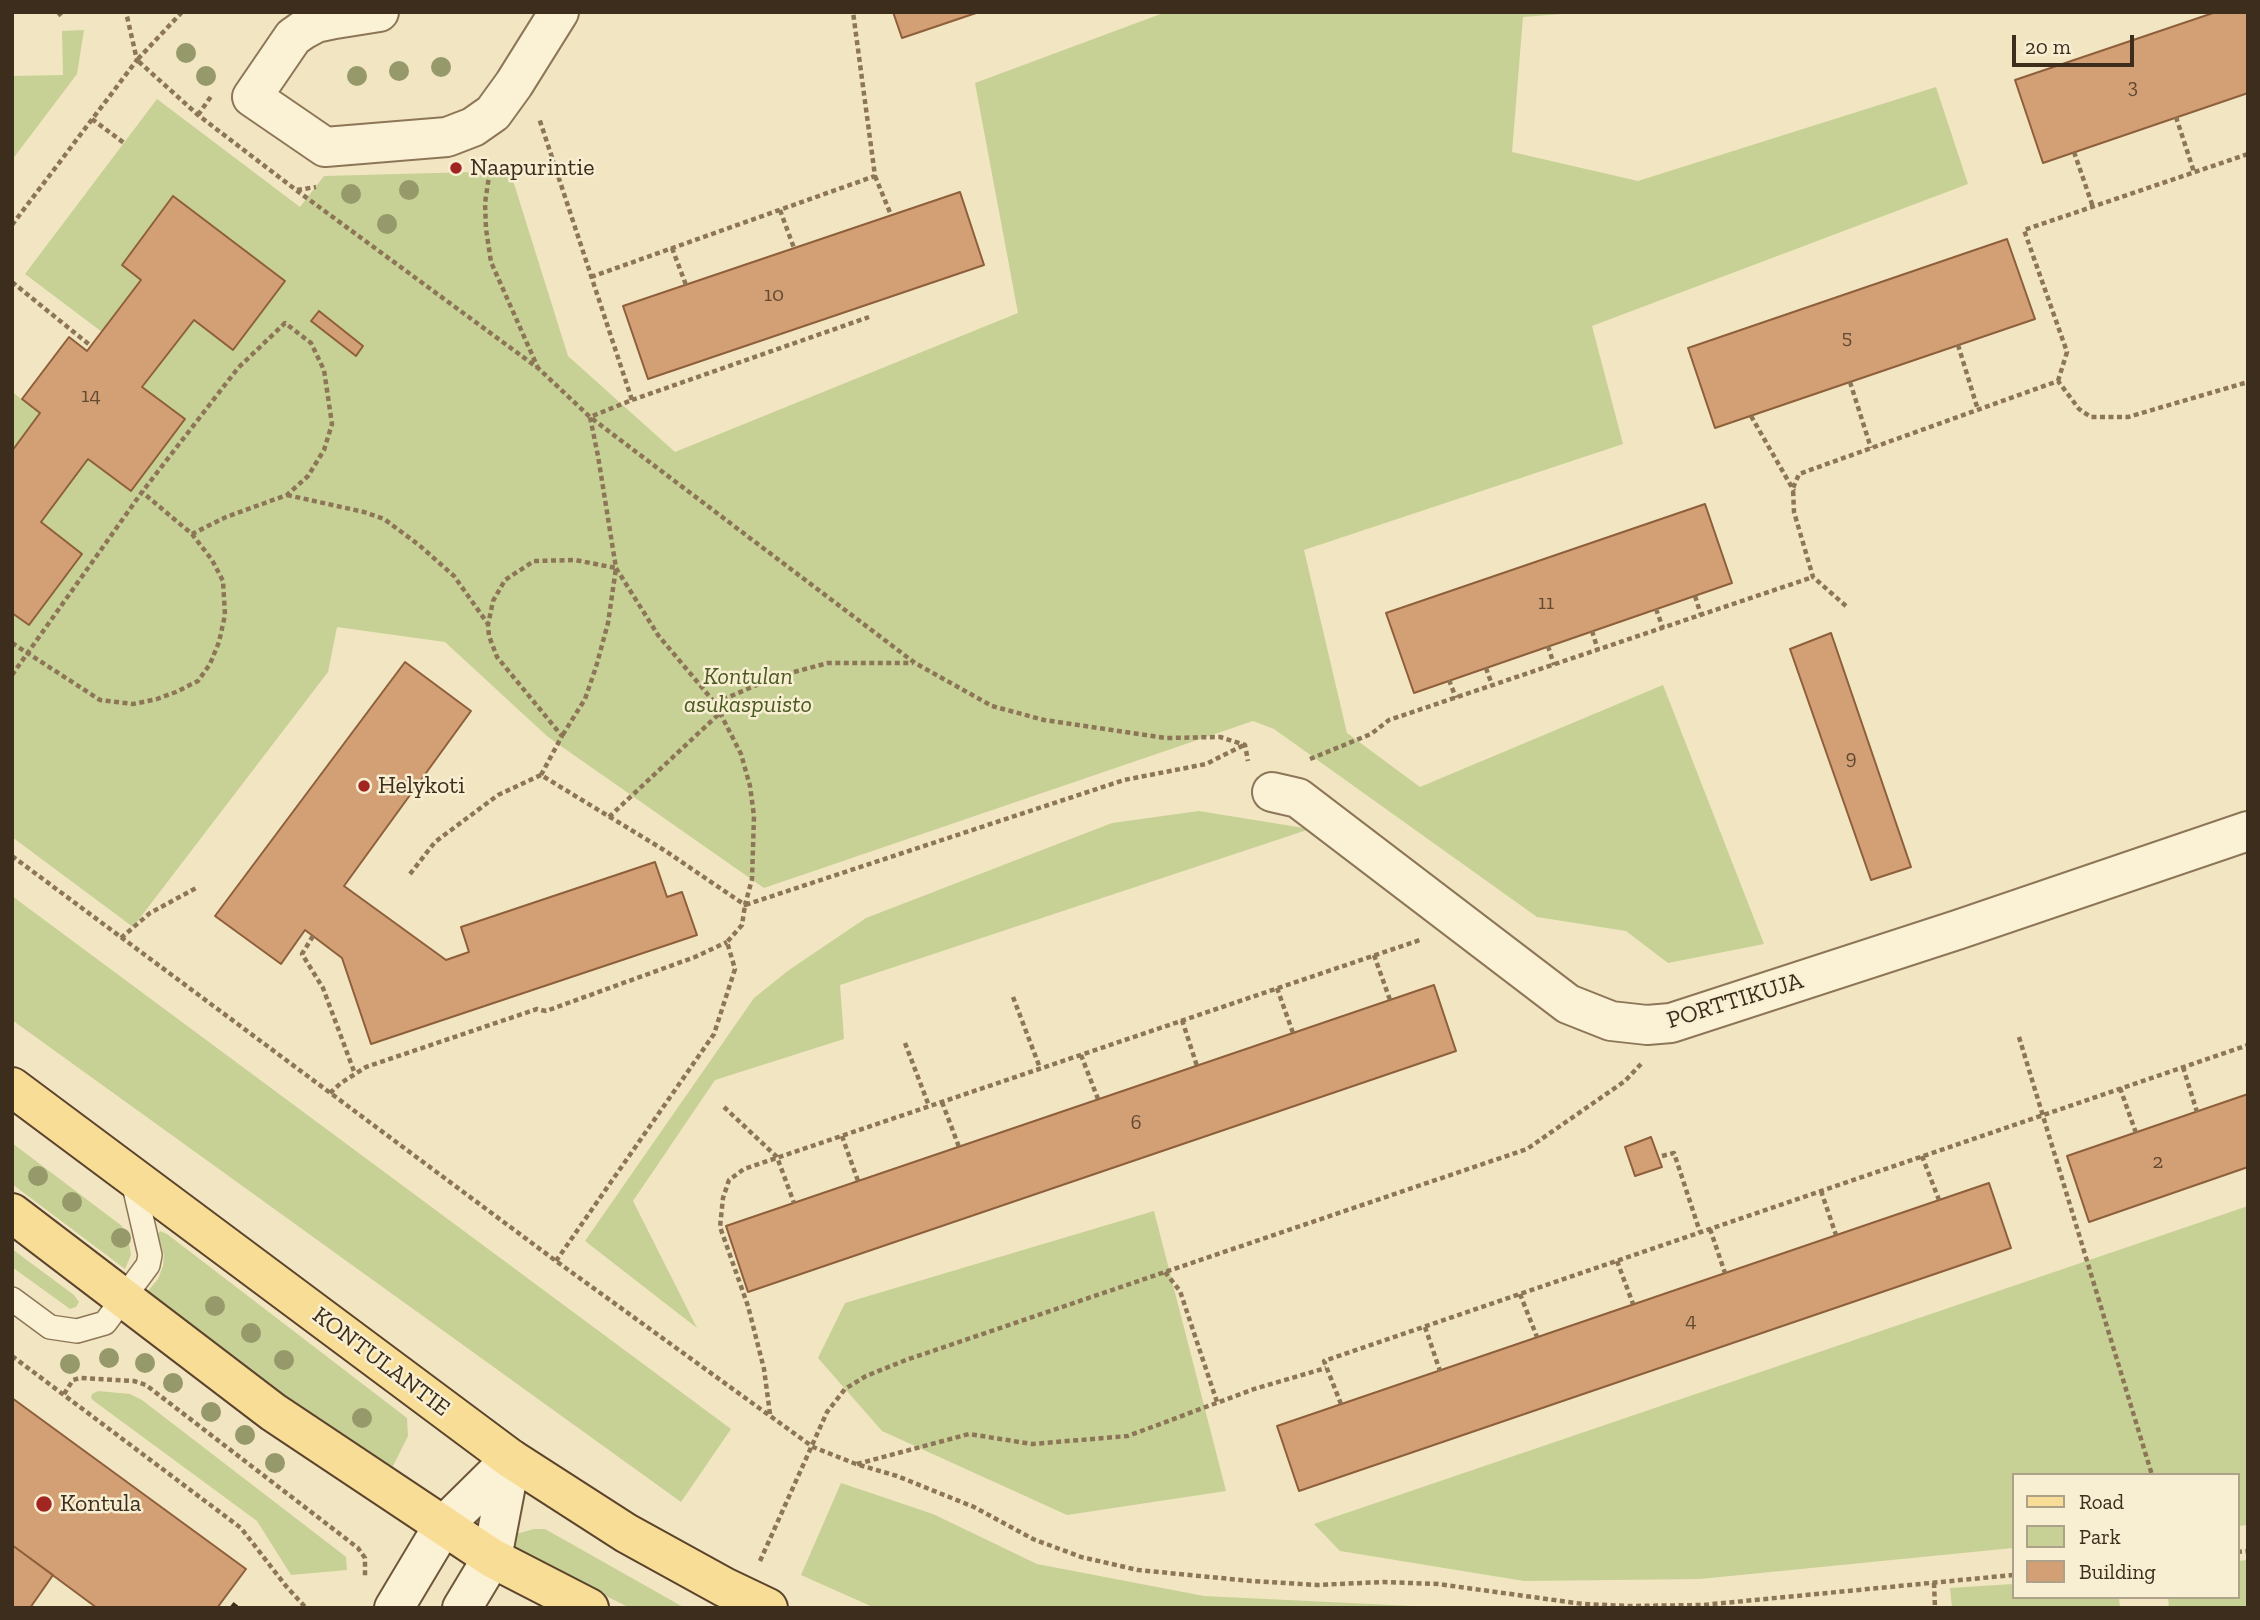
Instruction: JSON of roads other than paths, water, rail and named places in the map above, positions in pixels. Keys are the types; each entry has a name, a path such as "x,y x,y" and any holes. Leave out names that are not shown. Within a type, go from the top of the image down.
{"main road":[{"name":"KONTULANTIE","path":"13,1089 511,1459 626,1533 768,1608"},
{"path":"12,1213 273,1412 492,1558 589,1608"}],"street":[{"path":"379,12 316,23 303,30 293,37 253,97 325,147 447,137 473,127 493,113 525,98 559,12"},
{"name":"PORTTIKUJA","path":"1272,792 1298,798 1568,1004 1611,1021 1658,1025 1957,930 2248,831"},
{"path":"397,1602 443,1526 511,1459"},
{"path":"462,1608 492,1558 511,1459"}],"lane":[{"path":"12,1299 50,1326 77,1331 105,1322 148,1265 150,1255 132,1177"}],"railway":[{"path":"232,1604 237,1608"}],"place":[{"name":"Naapurintie","path":"456,168"},
{"name":"Helykoti","path":"364,786"},
{"name":"Kontula","path":"44,1504"}],"park label":[{"name":"Kontulan asukaspuisto","path":"748,691"}]}
